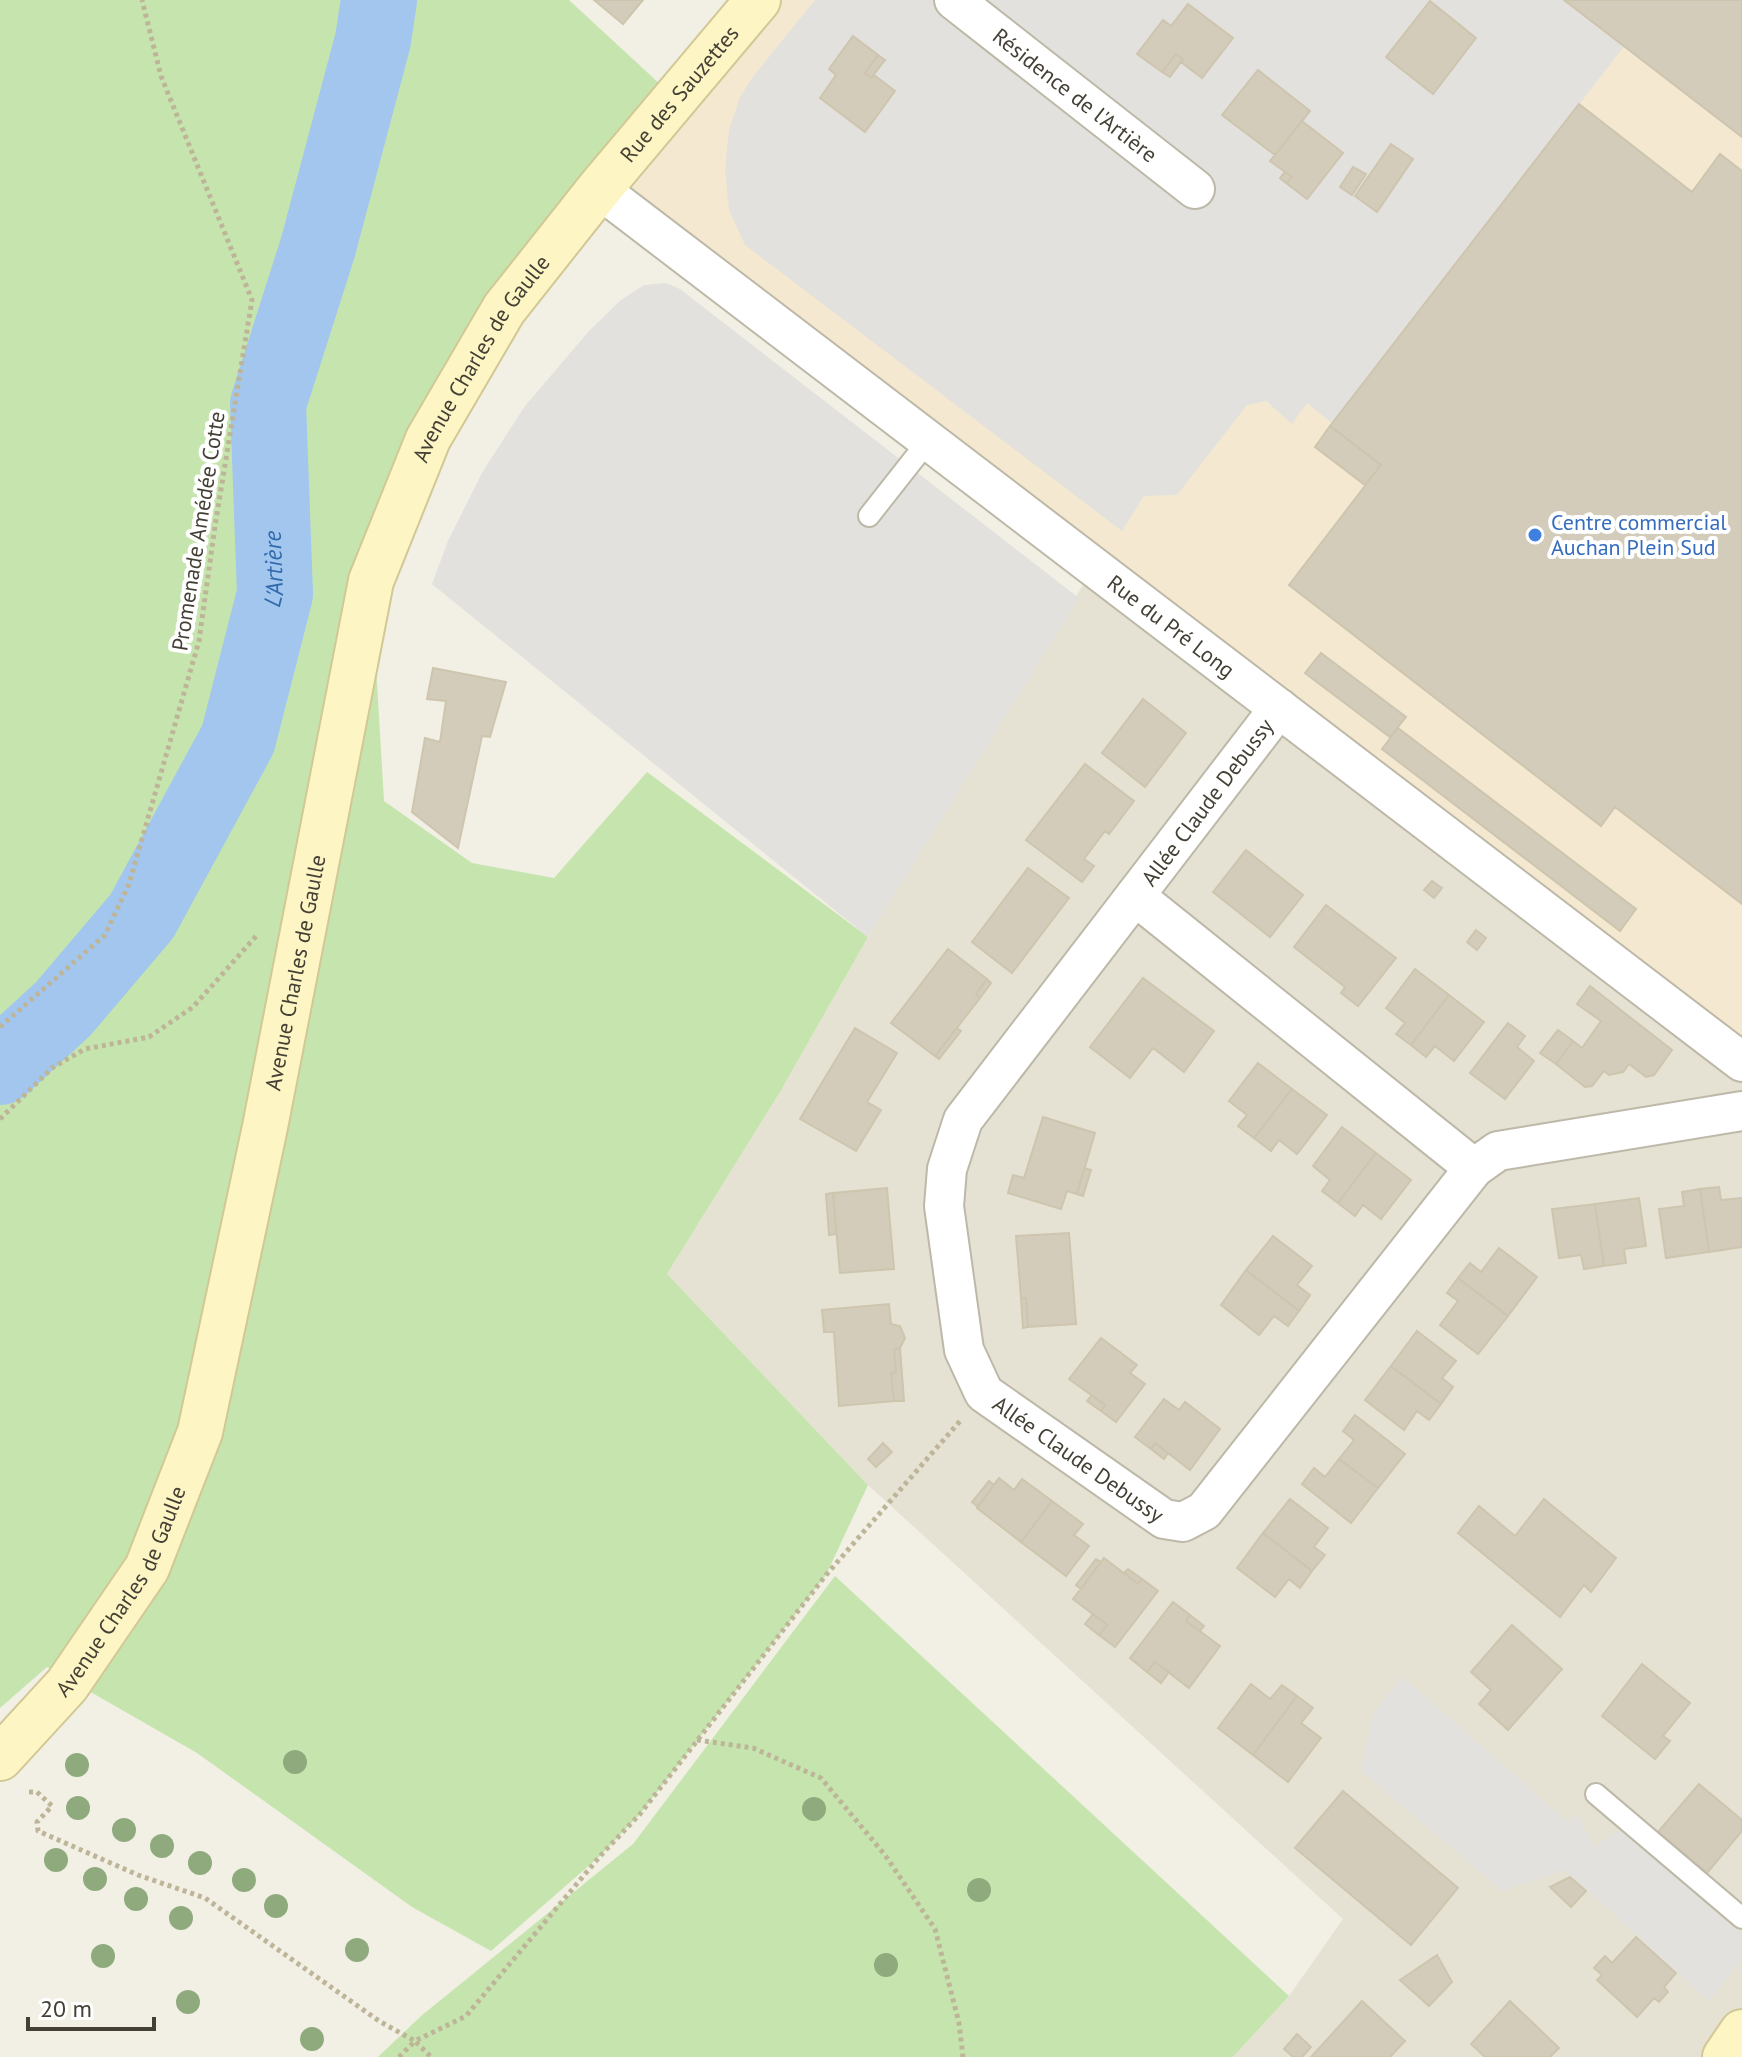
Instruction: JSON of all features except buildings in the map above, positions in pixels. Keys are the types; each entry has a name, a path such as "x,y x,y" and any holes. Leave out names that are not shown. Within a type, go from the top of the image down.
{"street":[{"name":"Rue des Sauzettes","path":"599,189 758,0"},
{"name":"Résidence de l'Artière","path":"954,0 1195,189"},
{"name":"Rue du Pré Long","path":"599,189 1742,1062"},
{"name":"Avenue Charles de Gaulle","path":"11,1775 67,1685 147,1568 200,1432 265,1127 371,581 428,439 504,309 599,189"},
{"name":"Allée Claude Debussy","path":"1279,708 963,1120 947,1169 944,1206 964,1350 984,1393 1164,1519 1183,1522 1204,1511 1474,1168 1498,1151 1742,1111"},
{"name":"Allée Claude Debussy","path":"1135,896 1474,1168"},
{"path":"1725,2057 1742,2032"}],"lane":[{"path":"869,516 928,441"},
{"path":"1596,1794 1742,1918"}],"path":[{"name":"Promenade Amédée Cotte","path":"0,1027 105,935 129,884 199,641 252,300 161,76 142,0"},
{"path":"0,1119 52,1068 85,1049 149,1037 193,1007 254,936 309,904"},
{"path":"399,2057 415,2041 466,2016 601,1855 640,1814 826,1575 984,1393"},
{"path":"697,1740 753,1748 821,1778 885,1855 935,1929 959,2023 963,2057"},
{"path":"11,1775 52,1806 37,1822 38,1831 138,1875 205,1898 379,2021 415,2041 431,2057"}],"shaded area":[{"path":"758,0 1742,0 1742,1062 599,189"},
{"path":"815,0 1567,0 1625,45 1333,424 1307,403 1292,424 1266,401 1247,405 1177,495 1144,496 1122,531 745,245 729,210 725,171 729,130 740,97 752,78"},
{"path":"666,283 680,289 1079,598 868,937 432,584 448,541 483,471 525,406 589,331 621,300 644,285"},
{"path":"1094,567 1742,1062 1742,2057 1233,2057 1289,1996 1343,1919 868,1485 667,1274 780,1092 868,937"},
{"path":"1402,1676 1568,1822 1577,1813 1593,1847 1621,1829 1742,1935 1742,1959 1709,2001 1565,1870 1502,1891 1361,1771 1372,1716"}],"green space":[{"path":"0,0 569,0 675,98 504,309 371,581 384,801 472,863 554,878 647,772 868,937 780,1092 667,1274 868,1485 826,1575 640,1814 601,1855 491,1951 412,1907 197,1753 47,1667 0,1708"},
{"path":"835,1576 1289,1996 1233,2057 378,2057 421,2016 633,1844"}],"waterway":[{"name":"L'Artière","path":"0,1067 63,1009 142,916 238,739 275,594 268,404 318,247 373,40 379,0"}],"place":[{"name":"Centre commercial Auchan Plein Sud","path":"1535,535"}]}
